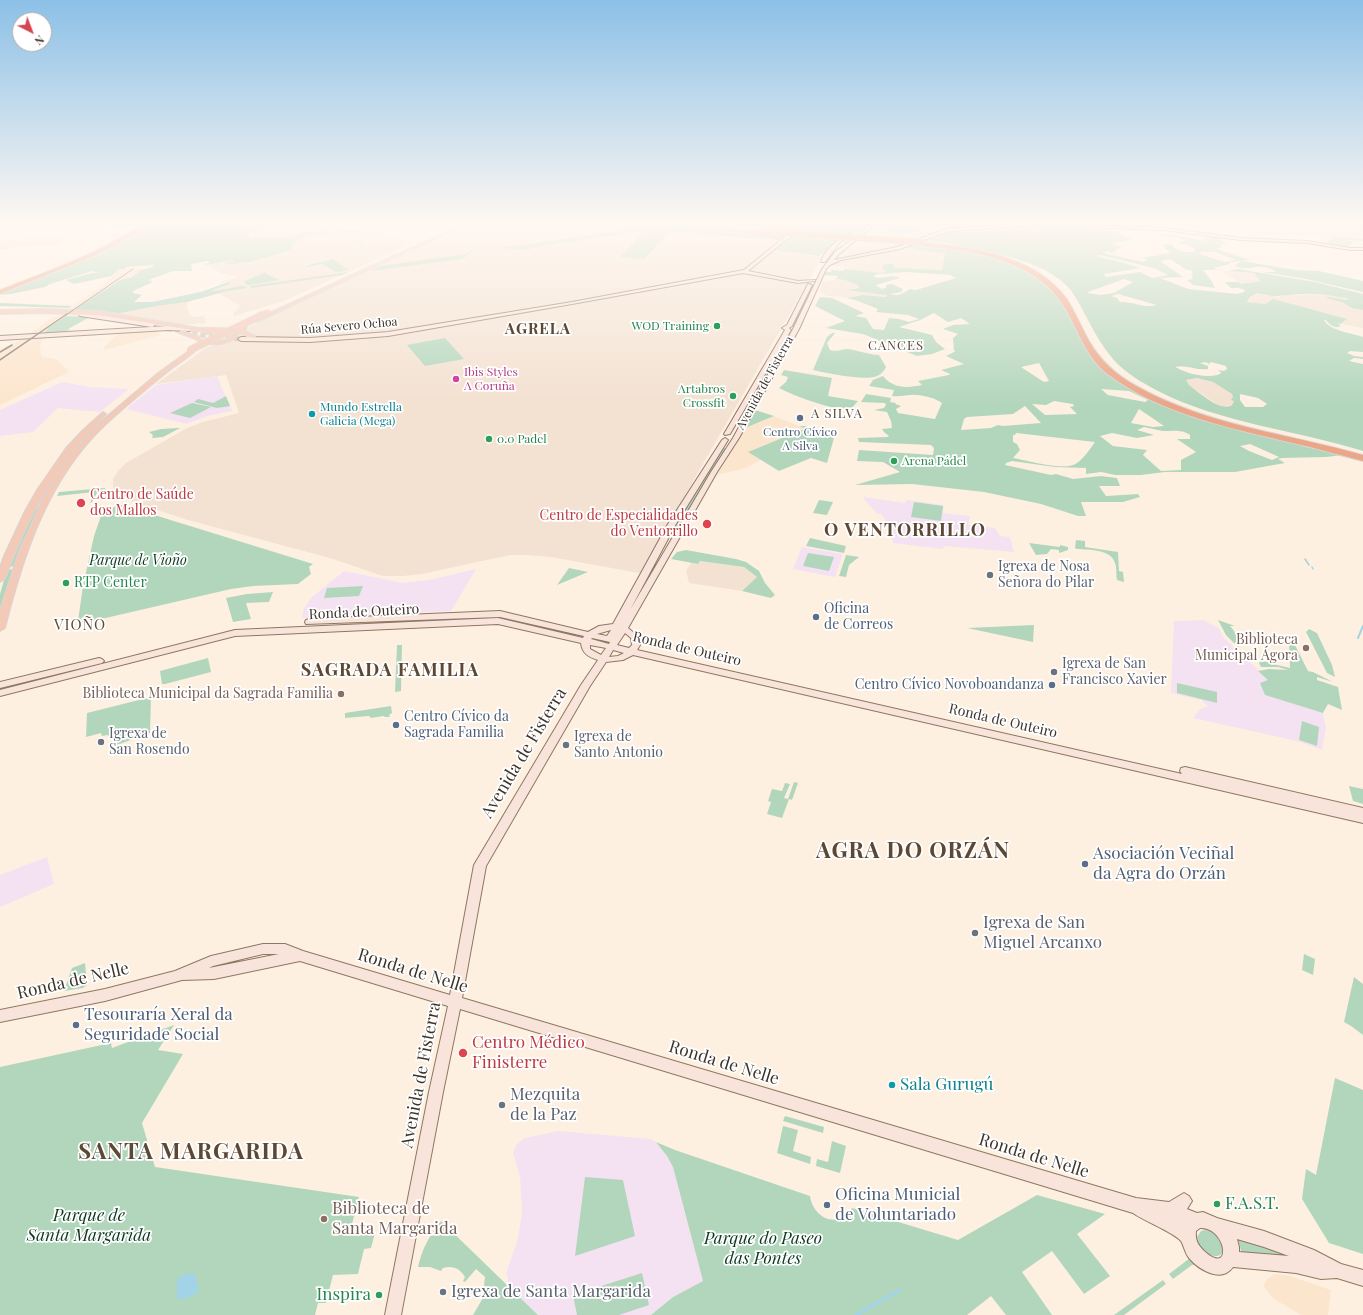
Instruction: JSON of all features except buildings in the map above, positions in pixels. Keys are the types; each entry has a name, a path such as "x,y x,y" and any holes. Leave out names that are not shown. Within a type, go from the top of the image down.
{"highway":[{"path":"0,287 11,282"},
{"path":"0,292 23,282"},
{"path":"1049,282 1055,287 1065,301 1092,353 1111,372 1147,394 1211,418 1363,458"},
{"path":"1057,282 1062,286 1100,352 1110,364 1126,376 1148,389 1183,404 1226,418 1363,454"}],"main road":[{"path":"0,579 12,546 39,492 61,459 90,426 119,402 190,350 335,282"},
{"path":"0,628 22,554 30,533 53,489 81,447 99,427 190,350 203,334 243,324 336,282"},
{"name":"Rúa Severo Ochoa","path":"669,282 355,335 300,338 243,338 310,340 373,336 680,282"},
{"path":"799,282 808,286 814,282"},
{"name":"Avenida de Fisterra","path":"393,1315 436,1092 455,1003 480,865 620,628 640,600 735,438 768,381 818,282"},
{"name":"Avenida de Fisterra","path":"620,628 621,618 668,533 726,437 788,328 811,284"},
{"path":"516,312 602,297 604,295 603,294"},
{"path":"1,315 51,313 115,315 195,329 221,328 243,324"},
{"path":"1,315 12,317 51,313"},
{"path":"82,314 160,327 216,330 227,329 236,331"},
{"path":"131,399 192,353 207,345 233,338 237,335 236,331 243,324"},
{"path":"243,324 242,332 252,336"},
{"path":"0,338 160,327 204,342 217,342"},
{"name":"Avenida de Fisterra","path":"788,328 795,329"},
{"path":"178,332 194,338 194,343 190,350"},
{"name":"Avenida de Fisterra","path":"726,437 735,438"},
{"path":"78,439 79,441 75,446 81,447"},
{"path":"39,492 53,489"},
{"path":"33,503 48,498"},
{"path":"668,533 668,540 673,543"},
{"path":"640,600 647,578 645,575"},
{"name":"Ronda de Outeiro","path":"0,685 223,629 246,625 492,614 504,615 612,643 1363,819"},
{"path":"586,636 621,618"},
{"name":"Ronda de Outeiro","path":"0,692 225,635 243,632 493,620 586,636"},
{"path":"602,628 620,628 635,637 635,648 621,658 602,659 595,657 586,650 584,645 586,636 602,628"},
{"name":"Ronda de Outeiro","path":"833,694 1363,812"},
{"name":"Ronda de Nelle","path":"0,1016 105,995 177,976 214,973 301,956 1136,1206 1170,1210 1197,1221"},
{"path":"1170,1210 1180,1205 1184,1201"},
{"name":"Ronda de Nelle","path":"1136,1206 1188,1237"},
{"path":"1217,1226 1224,1232 1230,1242 1233,1253 1231,1259 1223,1266 1211,1265 1198,1257 1193,1251 1188,1237 1189,1227 1197,1221 1203,1220 1217,1226 1264,1239 1308,1256 1339,1272"},
{"path":"1231,1259 1296,1265 1320,1271 1339,1272 1363,1278"}],"shaded area":[{"path":"106,282 116,282 50,327 41,337 43,337 40,346 41,355 43,357 56,359 69,372 0,405 0,349 21,340"},
{"path":"229,282 325,282 284,301 234,316 233,313 240,306 219,293 187,302 187,308 192,317 204,316 206,323 179,325 109,313 178,298 230,284"},
{"path":"345,282 808,282 697,474 644,574 551,557 511,555 422,574 383,576 330,558 188,520 132,502 117,494 113,487 113,479 126,463 187,428 203,422 239,413 226,375 156,384 207,347 228,342 248,327"},
{"path":"822,282 851,282 858,285 859,288 848,290 887,294 887,297 863,295 847,298 827,296 819,291"},
{"path":"1239,282 1252,282 1241,284"},
{"path":"1264,293 1277,297 1285,295 1316,294 1363,298 1363,328 1340,324 1347,319 1311,310 1247,302 1253,295"},
{"path":"153,331 161,335 104,350 103,348 119,333"},
{"path":"217,376 232,411 208,416 186,424 126,409 156,385"},
{"path":"1197,378 1213,382 1232,394 1234,401 1232,405 1225,407 1218,405 1189,385 1186,380"},
{"path":"62,382 90,387 129,389 100,412 58,408 33,432 0,436 0,410"},
{"path":"774,416 804,428 802,431 791,436 749,452 761,460 746,468 717,475 745,428"},
{"path":"864,497 905,503 907,500 944,505 943,513 970,516 968,525 995,528 1000,536 1010,537 1014,552 944,546 943,549 893,543 890,529 883,516 881,514 877,514 864,499"},
{"path":"802,547 843,554 835,577 793,569"},
{"path":"700,561 744,567 757,577 742,591 689,583 686,571 691,563 698,564"},
{"path":"476,569 451,611 302,618 304,608 312,597 344,571 403,583 429,580"},
{"path":"1203,620 1219,628 1222,636 1269,680 1265,695 1323,713 1326,728 1322,750 1297,741 1193,718 1200,709 1208,706 1201,700 1171,693 1174,621"},
{"path":"47,857 54,884 0,907 0,875"},
{"path":"558,1131 651,1139 660,1145 673,1167 703,1281 673,1297 651,1315 538,1315 508,1285 508,1277 506,1273 518,1239 522,1213 520,1177 513,1153 516,1145 525,1138"},
{"path":"1275,1274 1287,1275 1331,1290 1328,1315 1301,1315 1274,1299 1263,1286 1267,1279"}],"green space":[{"path":"27,282 55,282 45,287 11,294 0,295 0,293"},
{"path":"116,282 152,282 133,291 133,293 142,295 134,302 154,302 201,292 228,282 230,284 212,290 214,291 243,286 248,288 227,291 187,302 120,313 74,310"},
{"path":"244,282 265,282 248,285"},
{"path":"275,282 291,282 252,288 249,286"},
{"path":"851,282 885,282 876,285 881,289 886,288 886,285 892,284 903,289 901,292 890,294 896,295 910,289 916,290 941,282 1043,282 1060,300 1091,357 1105,370 1162,403 1343,455 1282,458 1278,459 1285,463 1235,472 1165,472 1141,475 1115,475 1101,472 1086,474 1086,468 1055,467 1012,461 1006,463 1005,465 1051,475 1056,474 1073,479 1101,476 1117,478 1120,486 1099,486 1106,496 1138,494 1140,497 1123,502 1081,502 1086,516 1078,516 1041,504 984,492 912,484 855,485 900,472 883,462 857,461 859,450 933,455 934,448 931,445 859,442 858,438 887,437 889,436 882,429 892,428 887,412 874,410 884,408 886,405 885,403 861,402 866,394 891,398 890,402 901,406 896,409 898,413 935,419 942,403 919,395 892,396 894,390 869,386 873,380 883,376 891,383 896,385 911,387 922,385 918,381 949,375 950,374 941,370 964,364 946,356 956,351 954,351 953,338 958,334 943,329 953,325 970,324 961,318 948,322 934,313 920,320 899,327 932,335 936,342 945,349 932,354 917,356 907,352 899,344 883,342 863,334 826,328 845,321 815,306 820,297 832,298 864,313 855,316 866,318 873,329 884,330 889,318 909,322 919,319 908,315 876,312 878,309 847,298 863,295 886,297 887,295 847,290 859,288 858,285","holes":["1039,363 1049,381 1044,382 1021,367","1101,389 1129,391 1148,400 1145,402 1108,395","1054,401 1073,404 1074,406 1070,407 1077,414 1045,415 1032,404 1046,405","1025,406 1041,423 1003,426 998,425 991,428 961,430 964,419 967,417 1013,414","1139,409 1164,426 1153,427 1131,423","1144,427 1162,431 1184,432 1190,435 1190,439 1177,439 1196,452 1181,460 1181,470 1161,471 1143,455 1147,450 1113,446 1100,436 1112,433 1137,438 1154,435 1137,430","1016,433 1095,442 1077,463 1072,465 1055,466 1013,458 1020,450 1017,444 1013,442 1013,435","1250,444 1279,457 1272,460 1249,451 1240,446"]},
{"path":"1063,282 1115,282 1087,293 1101,295 1114,293 1132,282 1171,282 1188,289 1237,294 1244,292 1245,290 1231,288 1225,282 1239,282 1241,284 1252,282 1316,282 1363,294 1363,310 1352,308 1342,302 1325,298 1329,297 1348,300 1347,298 1319,294 1274,296 1258,294 1250,297 1247,302 1266,304 1273,299 1347,319 1340,324 1337,323 1341,326 1337,327 1324,320 1331,327 1363,337 1363,352 1350,351 1347,353 1354,356 1363,357 1363,359 1354,358 1349,361 1363,364 1363,451 1232,419 1182,402 1145,384 1125,370 1110,355 1096,335 1069,288","holes":["1118,294 1157,305 1143,306 1120,302 1117,298 1111,296","1206,362 1209,364 1211,362 1226,366 1227,369 1224,371 1217,370 1221,372 1220,374 1203,376 1192,374 1175,367 1183,366 1208,369 1208,366 1200,363","1197,378 1213,382 1232,394 1233,397 1231,400 1234,401 1232,405 1227,407 1216,404 1189,385 1186,380","1240,394 1258,398 1267,404 1263,407 1245,407 1240,400"]},
{"path":"1190,282 1212,282 1215,288 1193,285"},
{"path":"1321,282 1363,282 1363,292"},
{"path":"0,303 72,306 68,308 0,306"},
{"path":"66,316 90,317 68,329 71,329 61,333 43,334 50,327"},
{"path":"832,333 835,333 827,343 830,350 836,351 850,349 879,355 886,367 884,371 878,376 861,378 813,370 827,337"},
{"path":"787,335 790,335 754,400 751,400"},
{"path":"445,338 464,359 425,366 407,345"},
{"path":"784,370 832,378 828,396 858,401 850,410 837,407 834,408 806,400 779,388 786,382 788,377 781,375"},
{"path":"226,396 230,406 217,408 194,402 198,399 213,403"},
{"path":"192,403 211,407 190,418 170,413"},
{"path":"755,410 774,416 745,428"},
{"path":"799,426 807,426 825,431 819,434 834,438 827,463 811,458 779,471 748,452 804,428"},
{"path":"180,428 163,437 152,438 153,435 149,432 161,429"},
{"path":"722,448 726,448 673,537 670,538 669,536"},
{"path":"105,488 107,493 97,493 90,503 94,492 57,496 59,492"},
{"path":"819,500 833,502 827,515 813,513"},
{"path":"914,502 943,506 941,521 911,517"},
{"name":"Parque de Vioño","path":"122,505 313,564 309,567 311,574 298,584 253,586 231,589 84,623 78,621 83,586 94,536 102,513 116,506"},
{"path":"40,507 15,566 8,567 34,508"},
{"path":"810,538 846,546 844,553 806,546"},
{"path":"1076,540 1085,541 1085,547 1118,552 1119,571 1123,572 1124,582 1117,580 1116,567 1113,558 1099,551 1077,549 1075,548"},
{"path":"1029,543 1060,547 1060,545 1068,547 1068,550 1059,553 1059,550 1051,549 1047,554 1036,555"},
{"path":"686,550 746,562 759,571 765,583 775,595 771,598 742,591 757,577 744,567 700,561 698,564 671,559 677,552"},
{"path":"808,553 834,557 829,571 803,566"},
{"path":"846,555 859,557 849,565 846,577 839,576"},
{"path":"569,568 588,572 557,585"},
{"path":"13,569 0,620 0,594 7,570"},
{"path":"363,586 359,596 324,598 327,588"},
{"path":"273,592 269,602 246,603 251,619 233,622 226,598 247,594"},
{"path":"1218,620 1235,626 1230,626 1242,641 1236,641 1239,648 1226,635"},
{"path":"1034,625 1033,642 967,628"},
{"path":"1309,629 1317,633 1332,665 1335,677 1327,673 1306,632"},
{"path":"1289,642 1294,643 1308,671 1333,682 1317,677 1317,680 1338,687 1342,710 1328,704 1323,713 1265,695 1260,683 1268,680 1258,671 1269,669 1288,670 1278,667 1261,667 1259,663 1267,660 1268,663 1290,668"},
{"path":"397,645 402,645 401,691 395,692"},
{"path":"208,658 211,672 162,684 160,671"},
{"path":"1177,683 1217,692 1217,703 1177,693"},
{"path":"151,697 150,733 117,745 115,737 110,738 108,735 102,736 101,733 86,737 87,713"},
{"path":"391,706 392,713 389,715 390,717 384,716 371,718 369,716 345,718 345,713"},
{"path":"1302,721 1319,727 1317,746 1299,740"},
{"path":"794,782 798,783 792,800 789,799 782,818 767,814 771,802 768,801 772,789 782,791 785,783 790,784 784,798 788,799"},
{"path":"1349,786 1363,789 1363,804 1353,801"},
{"path":"1304,954 1315,959 1313,975 1302,970"},
{"path":"85,963 87,985 83,988 64,991 72,968"},
{"path":"1354,977 1363,984 1363,1035 1344,1022"},
{"name":"Parque de Santa Margarida","path":"174,1025 158,1050 183,1054 142,1123 155,1167 359,1197 352,1224 365,1226 364,1232 375,1233 371,1248 364,1249 358,1274 333,1275 326,1303 318,1303 315,1315 0,1315 0,1067 111,1043 112,1048"},
{"path":"1335,1078 1363,1090 1363,1254 1329,1243 1302,1199 1306,1169 1316,1175"},
{"path":"785,1116 824,1127 823,1133 783,1121"},
{"path":"783,1126 798,1130 793,1151 811,1157 810,1164 777,1153"},
{"path":"832,1141 846,1146 840,1173 816,1166 817,1159 828,1162"},
{"name":"Parque do Paseo das Pontes","path":"656,1142 675,1150 810,1196 812,1204 816,1210 821,1215 833,1220 846,1215 852,1208 958,1240 1037,1195 1105,1214 1077,1234 1110,1276 1084,1294 1052,1251 1022,1272 1052,1315 1006,1315 991,1296 967,1315 651,1315 673,1297 703,1281 673,1167 667,1156"},
{"path":"585,1177 623,1180 635,1236 575,1256"},
{"path":"441,1221 538,1315 473,1315 487,1291 484,1285 485,1277 476,1269 465,1282 463,1281 465,1277 461,1271 453,1267 443,1268 441,1271 430,1267 418,1267 426,1243"},
{"path":"1205,1230 1214,1233 1221,1240 1224,1247 1223,1252 1220,1255 1209,1255 1203,1251 1199,1245 1197,1237 1201,1231"},
{"path":"1238,1239 1276,1249 1317,1263 1242,1255"},
{"path":"1190,1258 1197,1264 1192,1265 1173,1279 1169,1274"},
{"path":"642,1273 649,1305 619,1315 577,1315 573,1295"},
{"path":"1163,1280 1166,1284 1124,1315 1114,1315"}],"water":[{"path":"187,1273 195,1274 199,1292 185,1299 177,1299 177,1283 179,1277"}],"waterway":[{"path":"140,305 204,292 227,283"},
{"path":"1305,559 1309,565"},
{"path":"1358,638 1363,626"},
{"path":"856,1315 900,1290"}],"tunnel":[{"path":"167,328 203,335 241,339"}],"railway":[{"path":"66,315 114,282"},
{"path":"0,360 67,314"},
{"path":"0,352 12,345"}],"place":[{"name":"WOD Training","path":"717,326"},
{"name":"Ibis Styles A Coruña","path":"456,379"},
{"name":"Artabros Crossfit","path":"733,396"},
{"name":"Mundo Estrella Galicia (Mega)","path":"312,414"},
{"name":"Centro Cívico A Silva","path":"800,418"},
{"name":"0.0 Padel","path":"489,439"},
{"name":"Arena Pádel","path":"894,461"},
{"name":"Centro de Saúde dos Mallos","path":"81,503"},
{"name":"Centro de Especialidades do Ventorrillo","path":"707,524"},
{"name":"Igrexa de Nosa Señora do Pilar","path":"990,575"},
{"name":"RTP Center","path":"66,583"},
{"name":"Oficina de Correos","path":"816,617"},
{"name":"Biblioteca Municipal Ágora","path":"1306,648"},
{"name":"Igrexa de San Francisco Xavier","path":"1054,672"},
{"name":"Centro Cívico Novoboandanza","path":"1052,685"},
{"name":"Biblioteca Municipal da Sagrada Familia","path":"341,694"},
{"name":"Centro Cívico da Sagrada Familia","path":"396,725"},
{"name":"Igrexa de San Rosendo","path":"101,742"},
{"name":"Igrexa de Santo Antonio","path":"566,745"},
{"name":"Asociación Veciñal da Agra do Orzán","path":"1085,864"},
{"name":"Igrexa de San Miguel Arcanxo","path":"975,933"},
{"name":"Tesouraría Xeral da Seguridade Social","path":"76,1025"},
{"name":"Centro Médico Finisterre","path":"463,1053"},
{"name":"Sala Gurugú","path":"892,1085"},
{"name":"Mezquita de la Paz","path":"502,1105"},
{"name":"F.A.S.T.","path":"1217,1204"},
{"name":"Oficina Municial de Voluntariado","path":"827,1205"},
{"name":"Biblioteca de Santa Margarida","path":"324,1219"},
{"name":"Igrexa de Santa Margarida","path":"443,1292"},
{"name":"Inspira","path":"379,1295"}],"district":[{"name":"AGRELA","path":"538,329"},
{"name":"CANCES","path":"896,346"},
{"name":"A SILVA","path":"837,414"},
{"name":"O VENTORRILLO","path":"905,530"},
{"name":"VIOÑO","path":"80,625"},
{"name":"SAGRADA FAMILIA","path":"390,670"},
{"name":"AGRA DO ORZÁN","path":"913,851"},
{"name":"SANTA MARGARIDA","path":"191,1152"}]}
